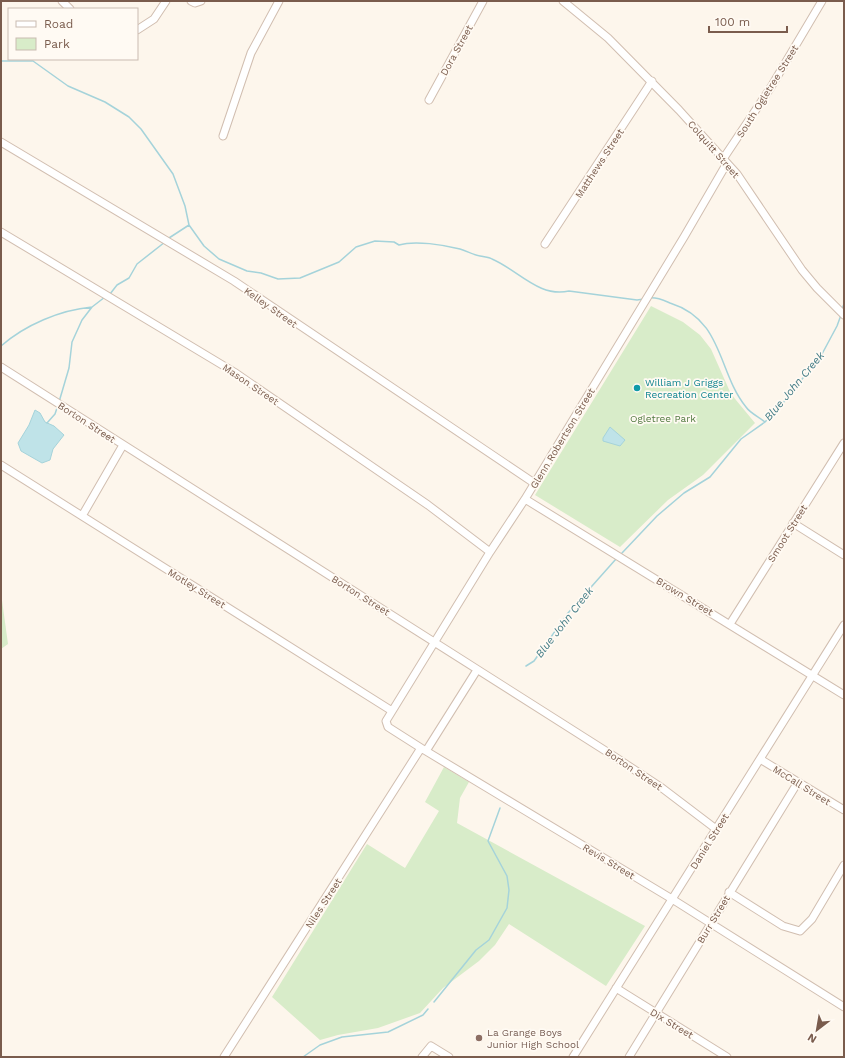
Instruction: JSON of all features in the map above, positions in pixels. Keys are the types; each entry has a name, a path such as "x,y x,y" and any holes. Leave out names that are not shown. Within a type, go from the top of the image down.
{"street":[{"path":"138,29 154,19 166,1"},
{"path":"191,1 195,3 201,1"},
{"path":"223,136 251,53 279,1"},
{"name":"Dora Street","path":"428,100 483,1"},
{"name":"Colquitt Street","path":"563,1 608,38 652,82 725,161 747,187 802,270 844,315"},
{"name":"South Ogletree Street","path":"725,161 822,1"},
{"name":"Matthews Street","path":"545,244 652,82"},
{"name":"Kelley Street","path":"1,142 234,281 534,483"},
{"name":"Glenn Robertson Street","path":"392,711 490,552 525,499 684,237 725,161"},
{"name":"Mason Street","path":"1,232 234,372 428,505 490,552"},
{"name":"Borton Street","path":"1,367 612,755 662,788 716,830"},
{"name":"Smoot Street","path":"730,624 844,443"},
{"path":"82,516 123,445"},
{"name":"Motley Street","path":"1,464 392,711"},
{"name":"Brown Street","path":"525,499 844,695"},
{"path":"793,524 844,555"},
{"name":"Daniel Street","path":"573,1057 844,625"},
{"name":"Niles Street","path":"224,1057 477,670"},
{"name":"Revis Street","path":"392,711 386,721 388,726 424,750 672,899 844,1007"},
{"name":"McCall Street","path":"760,759 844,810"},
{"name":"Burr Street","path":"629,1057 798,782"},
{"path":"729,892 783,926 800,931 812,920 844,865"},
{"name":"Dix Street","path":"616,988 724,1056"},
{"path":"422,1057 431,1046 449,1057"}],"green space":[{"name":"Ogletree Park","path":"651,306 683,322 700,335 711,349 731,394 755,423 703,475 668,500 620,547 535,495"},
{"path":"1,593 8,644 1,649"},
{"path":"444,767 469,782 460,798 457,823 645,926 606,986 509,924 495,945 479,961 443,988 420,1013 378,1028 338,1035 320,1040 272,997 367,844 405,868 439,811 425,802"}],"water":[{"path":"35,410 40,413 45,422 54,426 64,435 53,449 50,460 42,463 21,451 18,443 29,425"},
{"path":"610,427 625,440 620,446 603,441 603,438"}],"waterway":[{"path":"1,61 33,61 68,86 105,102 129,117 141,129 173,174 185,206 189,225 204,246 219,259 247,271 261,273 278,279 300,278 339,262 356,247 375,241 394,242 399,245 421,243 453,247 475,255 491,258 529,282 548,290 558,292 569,291 637,300 644,299"},
{"path":"169,238 189,225"},
{"path":"110,294 117,285 129,278 137,264 165,242"},
{"path":"59,402 69,368 72,342 82,320 92,307 105,297"},
{"path":"649,298 662,300 688,311 701,321 710,334 737,393 748,409 765,422"},
{"name":"Blue John Creek","path":"842,309 844,304"},
{"path":"1,346 21,331 55,315 92,307"},
{"name":"Blue John Creek","path":"622,553 657,516 684,493 710,477 741,439 765,422 783,403 822,354 837,326 841,315"},
{"path":"47,423 55,414 58,405"},
{"name":"Blue John Creek","path":"526,666 534,661 568,613 616,559"},
{"name":"Blue John Creek","path":"434,1002 476,950 489,940 507,908 509,890 507,876 488,841 500,808"},
{"name":"Blue John Creek","path":"303,1057 320,1045 342,1037 388,1032 423,1015 428,1009"}],"place":[{"name":"William J Griggs Recreation Center","path":"637,388"},
{"name":"La Grange Boys Junior High School","path":"479,1038"}]}
